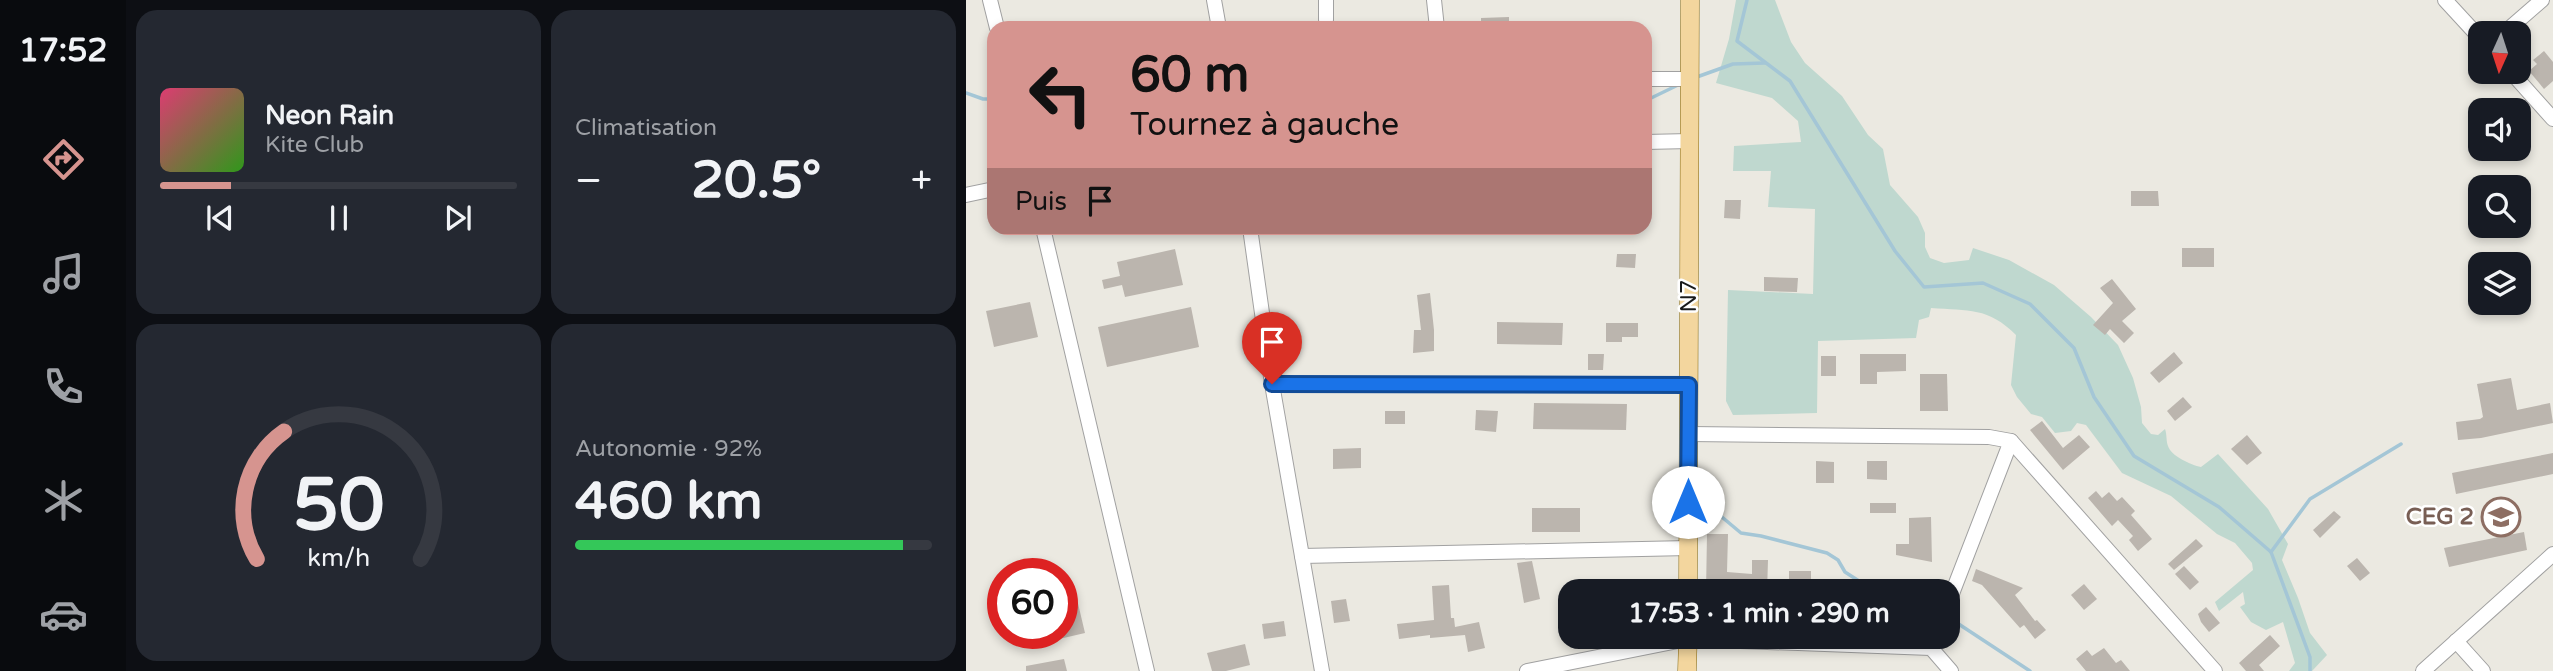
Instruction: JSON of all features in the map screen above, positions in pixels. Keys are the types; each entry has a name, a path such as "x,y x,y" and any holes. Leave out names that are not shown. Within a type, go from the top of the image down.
{"main road":[{"name":"N7","path":"1688,579 1690,0"},
{"path":"1687,671 1688,649"}],"street":[{"path":"990,0 995,21"},
{"path":"1214,0 1218,21"},
{"path":"1326,0 1326,20"},
{"path":"1434,0 1436,21"},
{"path":"2445,0 2468,25"},
{"path":"2518,21 2542,0"},
{"path":"1652,79 1690,79"},
{"path":"2522,84 2553,118"},
{"path":"1652,142 1689,141"},
{"path":"966,195 987,190"},
{"path":"1046,235 1147,671"},
{"path":"1251,235 1272,384 1322,671"},
{"path":"1272,384 1689,385"},
{"path":"1689,434 1989,437 2011,440 2214,671"},
{"path":"1958,579 2011,440"},
{"path":"1302,556 1689,548"},
{"path":"2423,671 2553,554"},
{"path":"2456,641 2483,671"},
{"path":"1527,671 1634,649"},
{"path":"1937,649 1951,671"}],"shaded area":[{"path":"1736,0 1775,0 1791,42 1805,63 1842,96 1868,135 1883,149 1890,185 1918,217 1925,233 1925,247 1930,258 1944,263 1969,260 1973,248 2009,260 2054,285 2118,345 2133,378 2141,407 2142,423 2151,434 2158,435 2165,429 2170,450 2182,460 2197,466 2201,467 2218,454 2268,509 2288,544 2282,560 2310,633 2327,655 2312,671 2289,671 2295,663 2283,622 2266,630 2251,622 2240,607 2245,604 2243,592 2219,611 2215,602 2253,570 2252,563 2235,543 2217,534 2171,496 2122,473 2086,425 2077,423 2071,431 2055,433 2042,417 2031,414 2011,385 2016,335 1987,315 1967,310 1931,308 1929,317 1919,320 1916,338 1818,341 1817,413 1733,415 1726,401 1728,290 1813,294 1815,209 1768,207 1771,171 1733,171 1734,146 1801,142 1798,121 1772,98 1716,83 1729,39"}],"building":[{"path":"1509,17 1509,21 1481,21 1481,18"},
{"path":"2544,51 2553,62 2553,81 2544,89 2531,73 2531,69 2537,64 2533,60"},
{"path":"2131,191 2158,191 2159,206 2131,206"},
{"path":"1725,200 1741,200 1740,219 1724,218"},
{"path":"2182,248 2214,248 2214,267 2182,267"},
{"path":"1175,249 1183,285 1125,297 1122,285 1104,289 1102,280 1120,276 1117,262"},
{"path":"1617,254 1636,254 1635,268 1616,267"},
{"path":"1764,277 1798,278 1797,292 1764,291"},
{"path":"2112,279 2136,309 2122,321 2134,333 2124,343 2110,329 2105,335 2093,325 2113,303 2100,288"},
{"path":"1430,293 1434,351 1413,353 1414,330 1421,330 1417,295"},
{"path":"1030,302 1038,337 994,347 986,311"},
{"path":"1191,307 1199,347 1107,367 1098,327"},
{"path":"1497,322 1563,323 1562,345 1497,344"},
{"path":"1606,323 1638,323 1638,337 1622,337 1622,342 1606,342"},
{"path":"2174,352 2183,363 2159,383 2150,373"},
{"path":"1588,354 1604,354 1603,370 1588,370"},
{"path":"1860,354 1906,354 1906,371 1877,372 1877,384 1860,384"},
{"path":"1821,356 1836,356 1836,376 1821,376"},
{"path":"1920,374 1947,374 1948,411 1920,411"},
{"path":"2511,378 2517,410 2550,403 2553,423 2458,440 2456,422 2483,417 2477,384"},
{"path":"2183,397 2192,407 2175,421 2167,411"},
{"path":"1534,403 1627,404 1626,430 1533,429"},
{"path":"1476,410 1498,411 1496,432 1475,430"},
{"path":"1385,411 1405,411 1405,424 1385,424"},
{"path":"2042,421 2063,448 2079,435 2090,447 2063,470 2030,430"},
{"path":"2247,435 2262,453 2247,465 2231,449"},
{"path":"1361,448 1361,468 1333,469 1333,449"},
{"path":"2553,453 2553,474 2456,494 2452,473"},
{"path":"1816,461 1834,462 1834,483 1816,483"},
{"path":"1867,461 1887,461 1887,480 1867,479"},
{"path":"2096,491 2102,498 2109,492 2117,501 2122,497 2135,511 2131,515 2152,539 2138,551 2129,540 2133,536 2118,520 2112,526 2088,498"},
{"path":"1870,503 1896,503 1896,513 1870,513"},
{"path":"1532,508 1580,508 1580,532 1532,532"},
{"path":"2334,511 2341,517 2320,538 2313,530"},
{"path":"1931,517 1932,562 1896,555 1896,544 1909,544 1909,518"},
{"path":"2524,532 2527,550 2449,567 2444,548"},
{"path":"1707,534 1728,534 1727,572 1752,574 1752,560 1768,560 1767,579 1706,579"},
{"path":"2196,539 2203,546 2174,570 2168,564"},
{"path":"2357,558 2370,573 2360,581 2347,566"},
{"path":"1532,561 1540,599 1524,603 1517,563"},
{"path":"2184,566 2199,582 2190,590 2175,574"},
{"path":"1976,569 2023,588 2015,595 2035,621 2046,630 2035,639 2024,625 2020,628 1982,585 1972,581"},
{"path":"1789,571 1811,571 1811,579 1789,579"},
{"path":"2084,584 2097,599 2084,610 2071,595"},
{"path":"1449,585 1451,618 1454,618 1455,627 1479,622 1485,648 1468,652 1465,635 1430,638 1430,635 1399,639 1397,624 1434,620 1432,586"},
{"path":"1346,599 1350,621 1334,623 1331,601"},
{"path":"1078,603 1085,633 1078,635"},
{"path":"2206,607 2220,623 2209,632 2198,614"},
{"path":"1284,621 1286,636 1264,639 1262,624"},
{"path":"2270,635 2280,646 2259,665 2264,671 2246,671 2239,663"},
{"path":"1245,644 1250,665 1226,671 1212,671 1207,653"},
{"path":"2104,648 2116,663 2121,660 2130,671 2086,671 2076,659 2087,650 2092,656"},
{"path":"1064,659 1067,671 1026,671 1026,666"}],"waterway":[{"path":"1747,0 1737,41 1790,81 1895,251 1924,287 1983,283 2030,304 2074,348 2094,397 2134,456 2219,507 2271,552 2310,657 2310,671"},
{"path":"1694,78 1733,64 1765,63"},
{"path":"1652,98 1678,85"},
{"path":"966,93 987,99"},
{"path":"2271,552 2310,499 2401,444"},
{"path":"1670,503 1681,502"},
{"path":"1693,502 1704,502 1741,533 1827,553 1838,560 1845,572 1856,579"},
{"path":"1960,625 2030,671"}],"place":[{"name":"CEG 2","path":"2501,517"}],"route":[{"path":"1272,384 1689,385 1688,502"}]}
